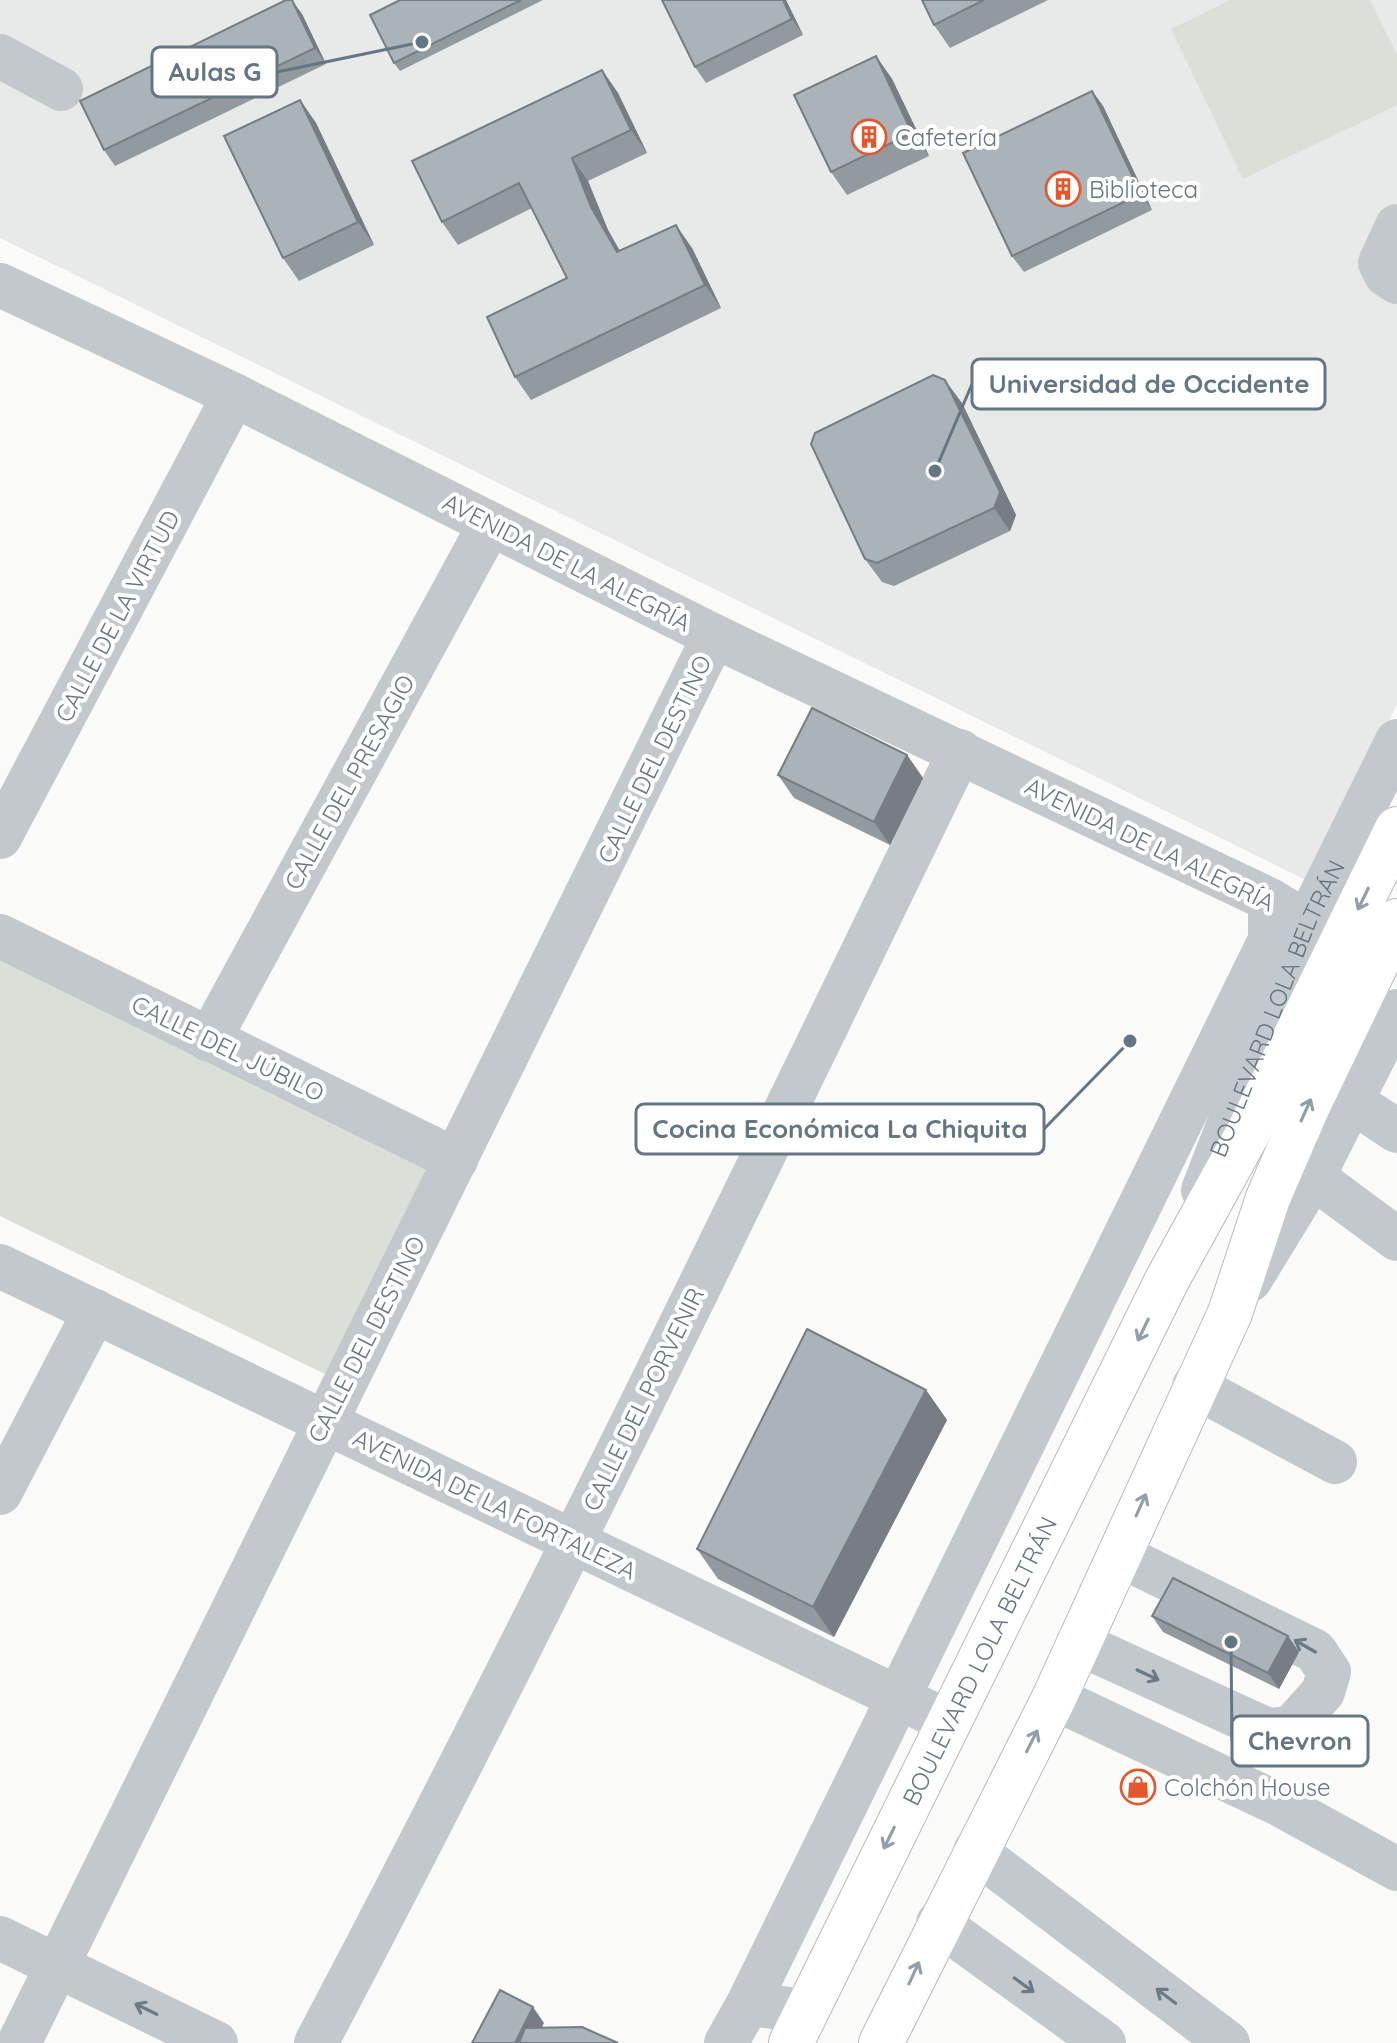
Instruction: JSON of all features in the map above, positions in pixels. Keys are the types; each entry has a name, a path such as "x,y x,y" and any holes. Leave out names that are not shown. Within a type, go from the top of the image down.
{"main road":[{"name":"BOULEVARD LOLA BELTRÁN","path":"798,2027 947,1721 1073,1477 1167,1280 1248,1133 1397,829"},
{"path":"881,2043 938,1923 1054,1698 1230,1313 1268,1198 1301,1164 1397,921"}],"street":[{"path":"0,56 61,89"},
{"path":"1397,226 1380,263 1386,275 1397,282"},
{"name":"AVENIDA DE LA ALEGRÍA","path":"0,285 234,395 714,636 1270,900 1307,923"},
{"name":"CALLE DE LA VIRTUD","path":"0,837 234,395"},
{"name":"CALLE DEL PRESAGIO","path":"209,1040 490,524"},
{"name":"CALLE DEL DESTINO","path":"22,2035 714,636"},
{"name":"BOULEVARD LOLA BELTRÁN","path":"1167,1280 1193,1224 1223,1132 1307,923 1397,741"},
{"name":"CALLE DEL PORVENIR","path":"316,2043 439,1810 573,1542 960,751"},
{"path":"726,2043 1020,1454 1270,940 1270,900"},
{"name":"CALLE DEL JÚBILO","path":"0,936 456,1160"},
{"path":"1397,1011 1353,1102 1301,1164 1397,1239"},
{"path":"1353,1102 1397,1131"},
{"name":"AVENIDA DE LA FORTALEZA","path":"0,1266 947,1721"},
{"path":"0,1493 95,1311"},
{"path":"1194,1386 1335,1462"},
{"path":"1020,1454 1073,1477"},
{"path":"1078,1643 1268,1730 1291,1728 1323,1692 1329,1672 1315,1651 1119,1555"},
{"path":"1054,1698 1279,1804 1397,1869"},
{"path":"975,1851 1228,2043"},
{"path":"938,1923 1104,2043"},
{"path":"0,1938 216,2043"},
{"path":"748,2004 798,2027"}],"shaded area":[{"path":"0,0 1397,0 1397,704 1312,883 0,238"},
{"path":"1230,0 1370,0 1397,55 1397,105 1243,179 1171,29"},
{"path":"0,948 434,1154 327,1375 0,1216"}],"building":[{"path":"286,0 292,0 315,48 104,150 80,101"},
{"path":"400,0 521,0 394,63 370,15"},
{"path":"662,0 783,0 792,19 695,67"},
{"path":"922,0 984,0 934,25"},
{"name":"Cafetería","path":"876,56 912,133 831,172 794,95"},
{"path":"602,70 631,130 572,158 591,207 617,252 676,225 705,285 515,377 487,317 567,278 519,183 442,222 412,161"},
{"name":"Biblioteca","path":"1092,91 1141,194 1012,256 963,153"},
{"path":"300,100 358,222 283,258 224,136"},
{"path":"933,375 945,380 1000,492 994,508 877,563 865,559 811,444 815,433"},
{"path":"812,708 907,755 874,822 778,775"},
{"path":"807,1329 926,1390 813,1607 697,1549"},
{"path":"1173,1578 1288,1636 1268,1673 1152,1616"},
{"path":"500,1990 533,2007 515,2043 472,2043"},
{"path":"582,2027 618,2043 519,2043 525,2028"}],"place":[{"name":"Aulas G","path":"422,42"},
{"name":"Cafetería","path":"869,137"},
{"name":"Biblioteca","path":"1063,189"},
{"name":"Universidad de Occidente","path":"935,471"},
{"name":"Cocina Económica La Chiquita","path":"1130,1041"},
{"name":"Chevron","path":"1231,1642"},
{"name":"Colchón House","path":"1138,1787"}]}
